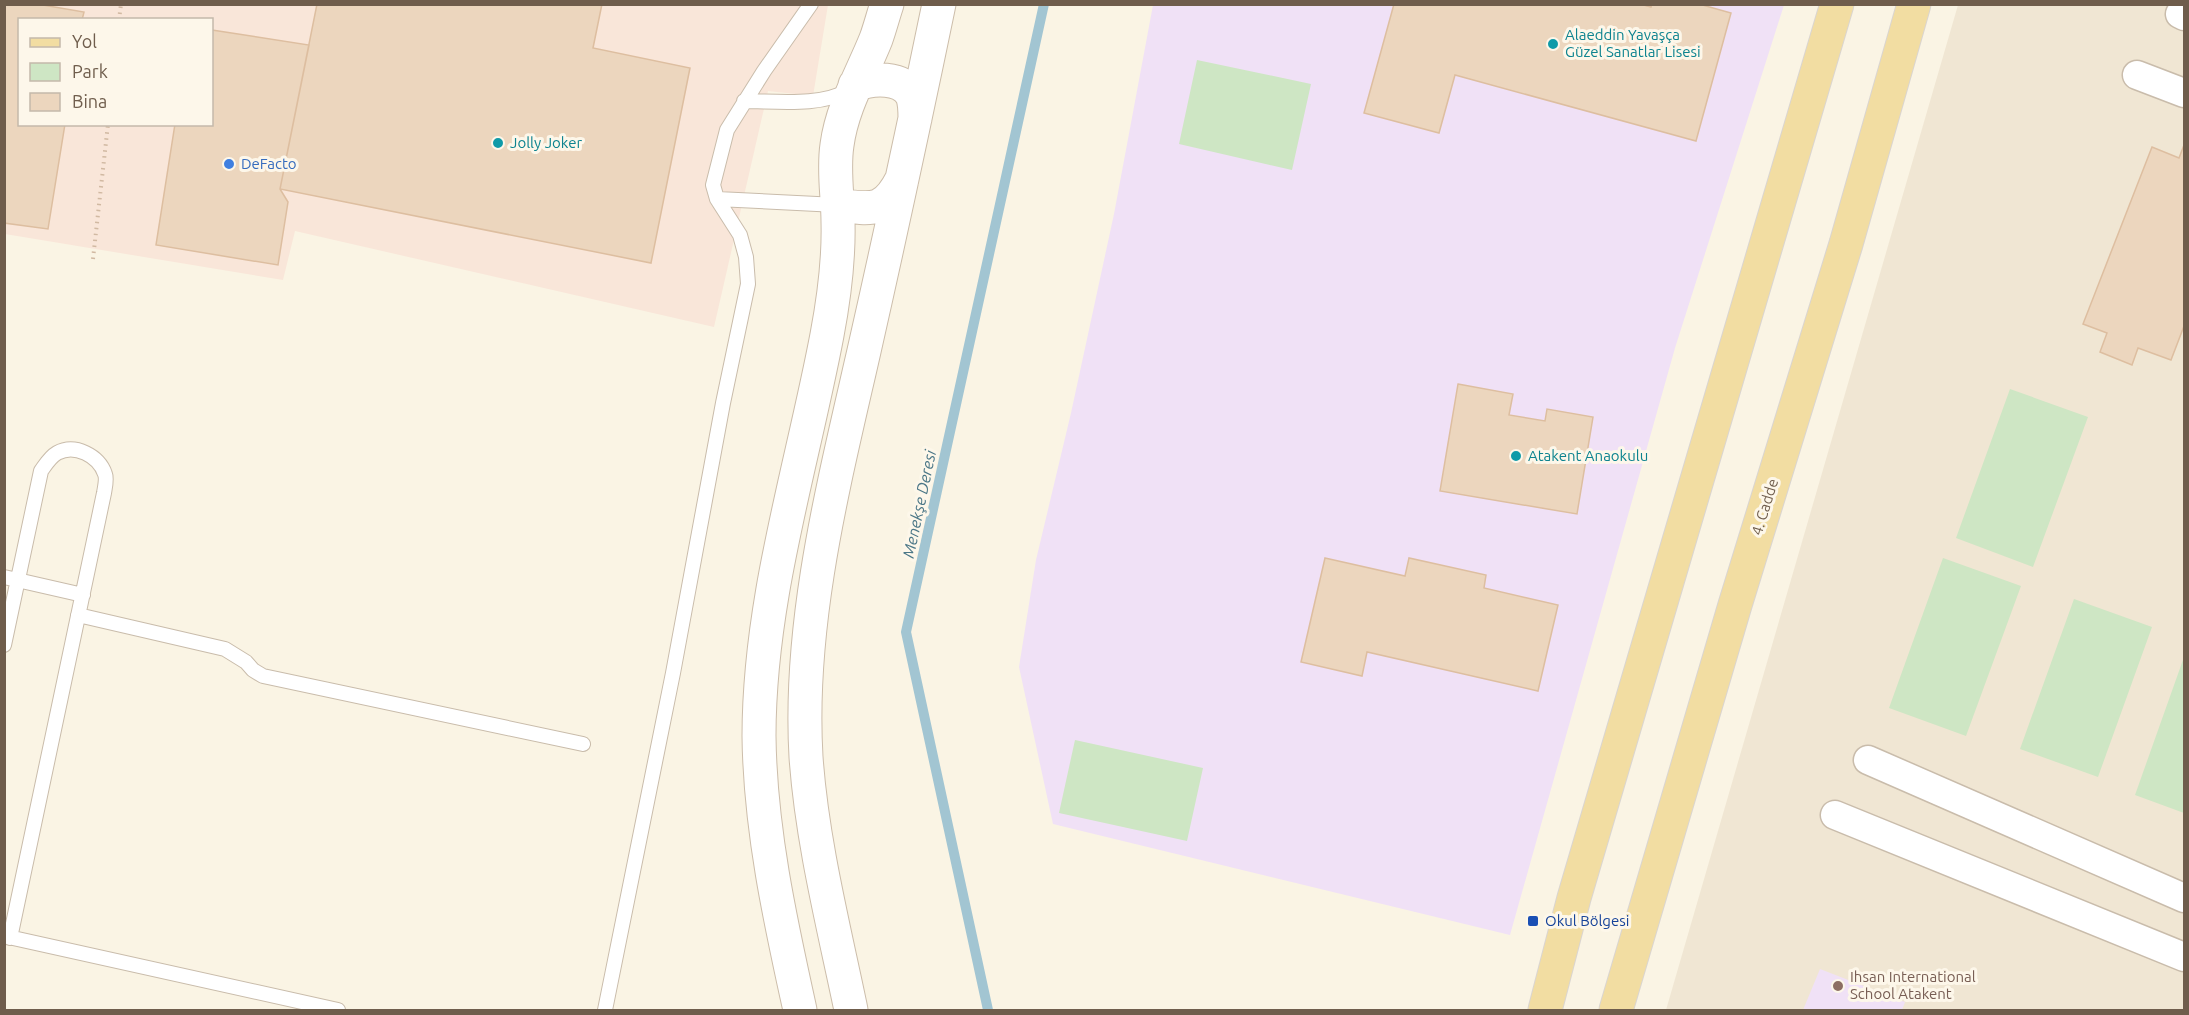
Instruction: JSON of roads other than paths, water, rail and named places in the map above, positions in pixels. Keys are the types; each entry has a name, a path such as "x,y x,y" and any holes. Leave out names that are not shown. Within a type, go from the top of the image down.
{"main road":[{"path":"1545,1011 1577,887 1837,4"},
{"name":"4. Cadde","path":"1616,1011 1735,605 1846,244 1914,4"}],"street":[{"path":"800,1011 772,874 761,798 759,733 764,652 773,587 828,333 836,277 838,224 835,165 837,142 844,115 876,39 887,4"},
{"path":"851,1011 814,828 806,757 806,684 816,577 939,4"},
{"path":"2138,75 2184,93"},
{"path":"855,85 879,80 906,87 912,95 915,119"},
{"path":"837,205 865,209 876,208 886,203 895,193 902,179"},
{"path":"1868,760 2184,897"},
{"path":"1835,815 2184,957"}],"lane":[{"path":"605,1011 748,284 746,257 740,235 717,199 713,185 727,130 744,101 811,4"},
{"path":"744,101 818,100 839,95 855,85"},
{"path":"717,199 837,205"},
{"path":"4,645 11,578 41,471 48,460 58,452 69,449 87,453 99,462 106,476 83,595 7,937 339,1011"},
{"path":"11,578 83,595"},
{"path":"78,615 225,649 263,676 583,744"}],"waterway":[{"name":"Menekşe Deresi","path":"988,1010 906,632 1044,4"}],"place":[{"name":"Alaeddin Yavaşça Güzel Sanatlar Lisesi","path":"1553,44"},
{"name":"Jolly Joker","path":"498,143"},
{"name":"DeFacto","path":"229,164"},
{"name":"Atakent Anaokulu","path":"1516,456"},
{"name":"Okul Bölgesi","path":"1533,921"},
{"name":"Ihsan International School Atakent","path":"1838,986"}]}
